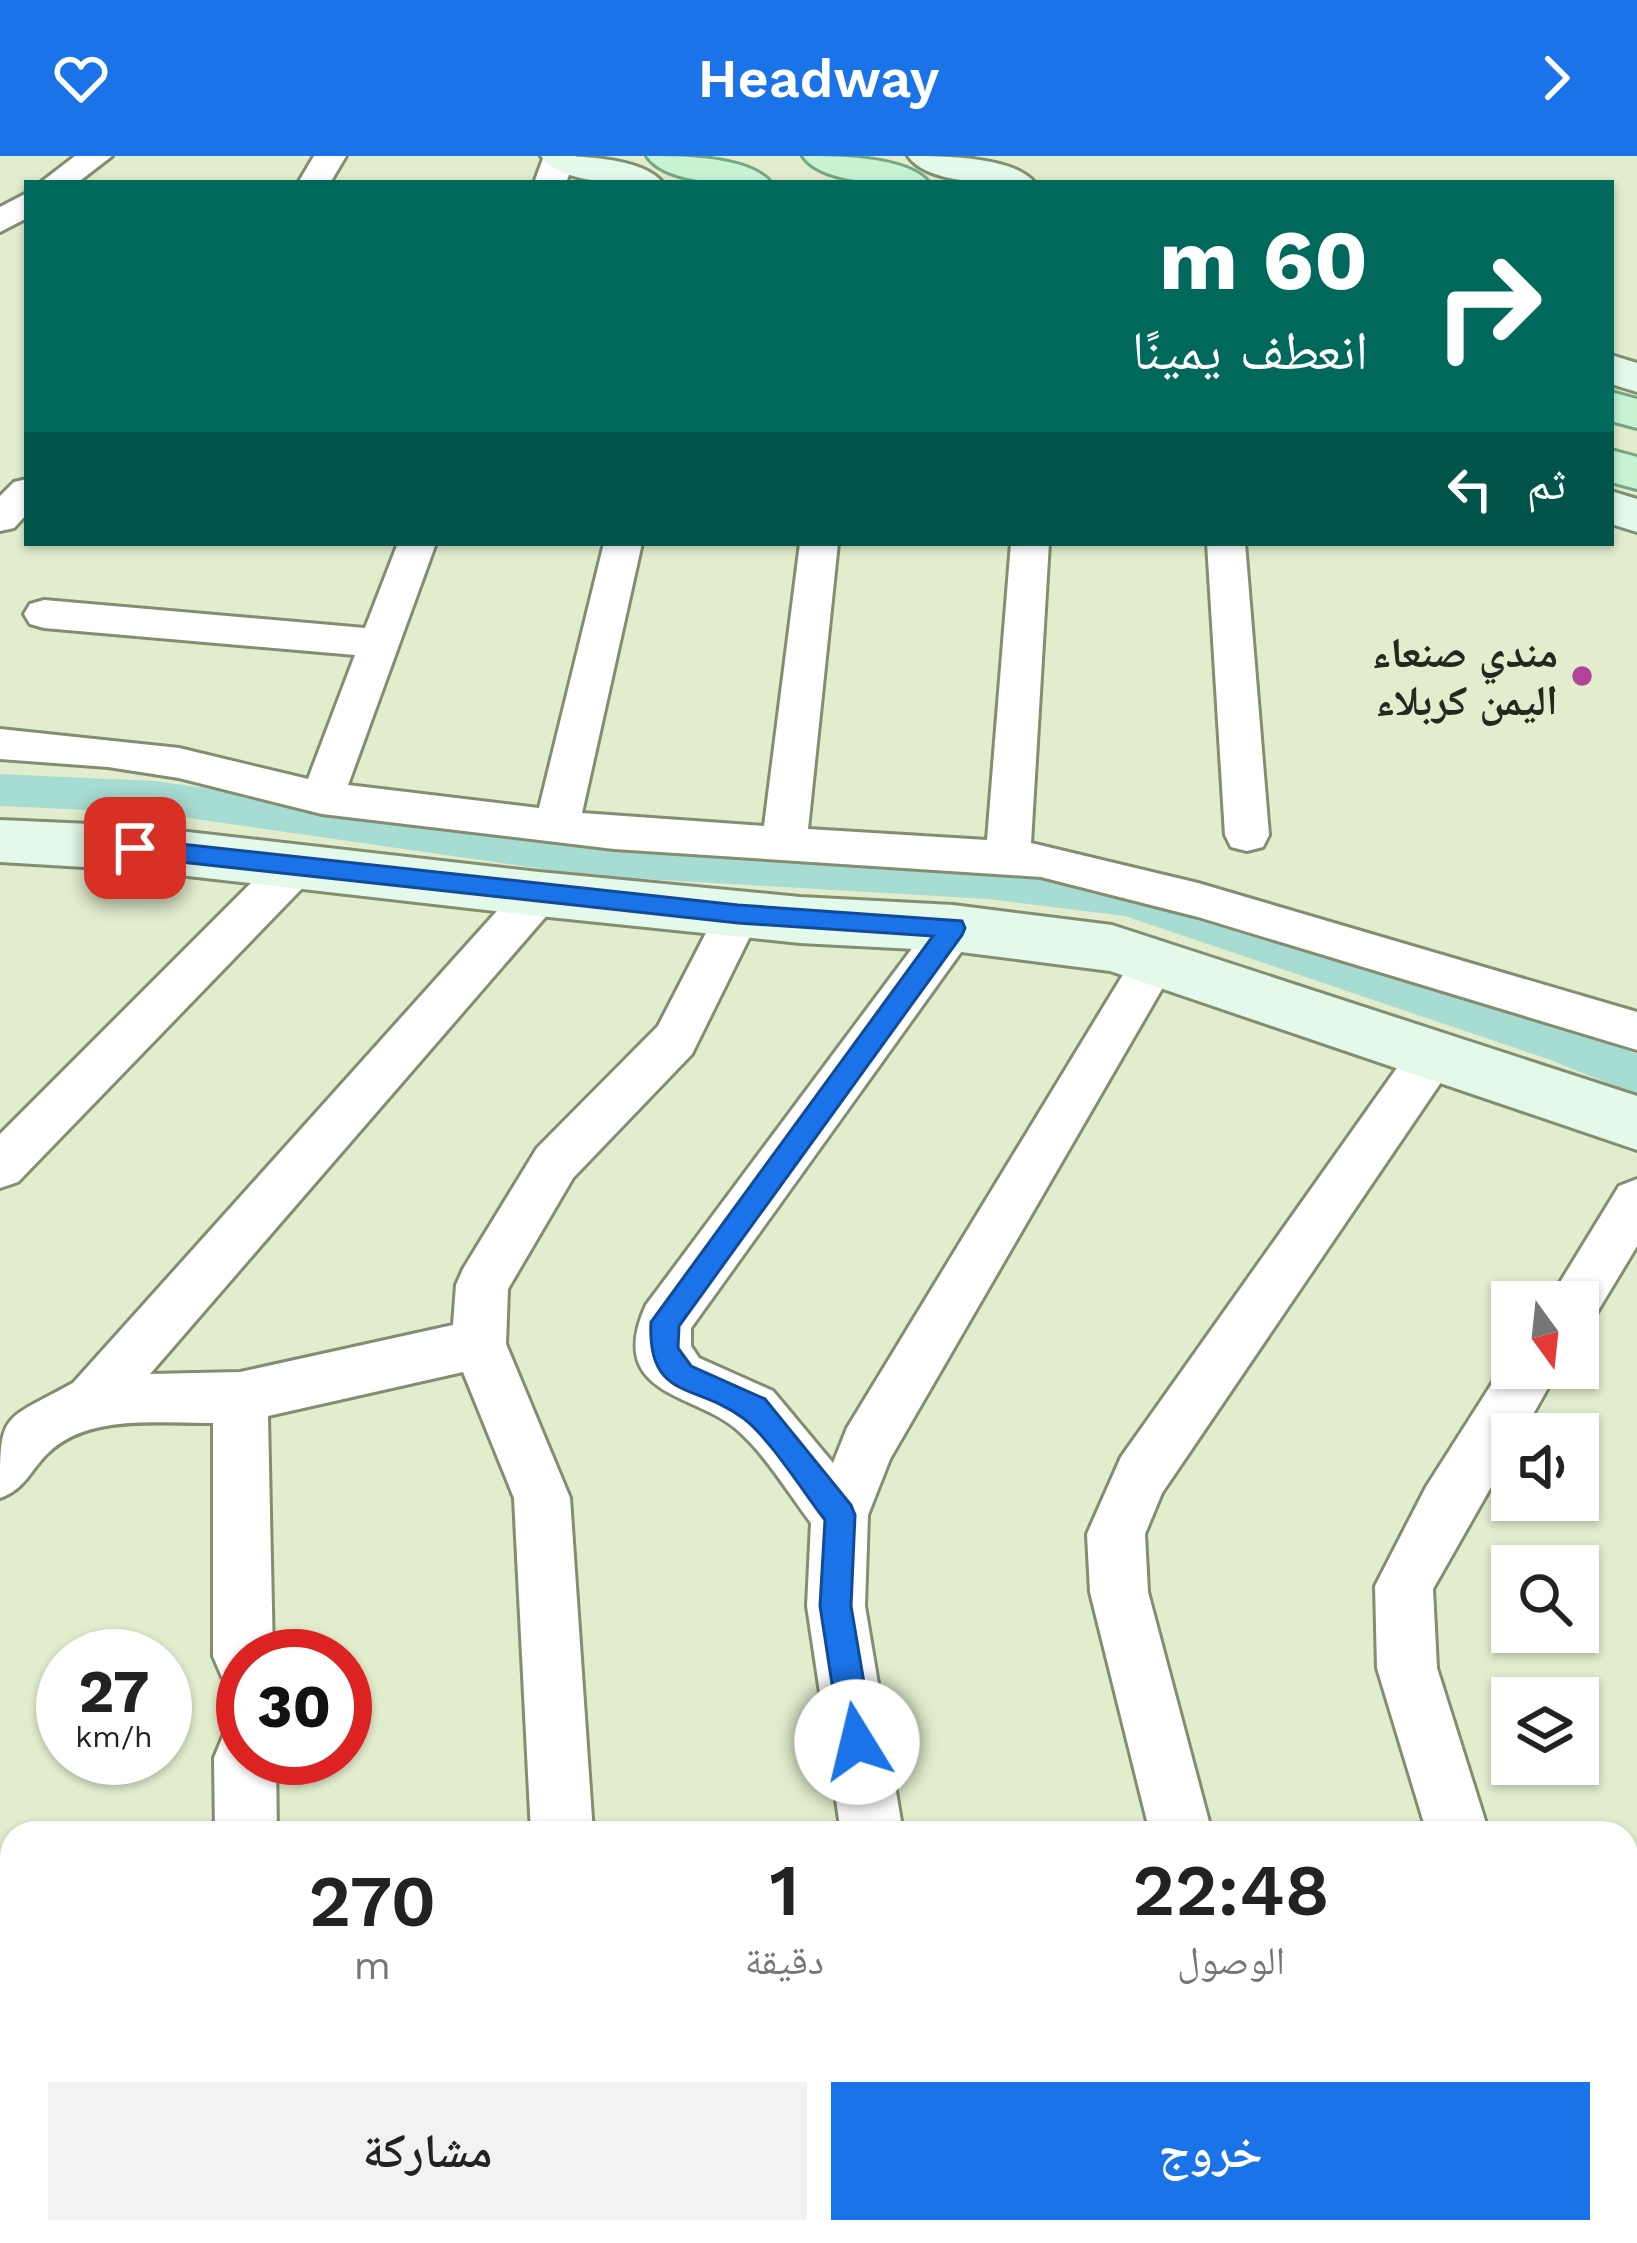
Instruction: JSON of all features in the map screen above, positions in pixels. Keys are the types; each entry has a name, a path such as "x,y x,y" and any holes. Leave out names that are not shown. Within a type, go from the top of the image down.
{"main road":[{"path":"668,156 741,180"},
{"path":"823,156 899,180"}],"street":[{"path":"60,180 96,156"},
{"path":"561,156 633,180"},
{"path":"928,156 1004,180"},
{"path":"0,519 24,494"},
{"path":"322,798 415,546"},
{"path":"557,826 621,546"},
{"path":"784,841 819,546"},
{"path":"1008,854 1030,546"},
{"path":"1226,546 1247,836"},
{"path":"44,614 380,643"},
{"path":"0,744 108,752 178,763 322,798 557,826 1008,854 1198,900 1637,1031"},
{"path":"0,841 135,848 738,914 953,928 1112,949 1637,1123"},
{"path":"0,1166 298,864"},
{"path":"0,1472 30,1433 92,1401 539,894"},
{"path":"561,1821 542,1498 478,1344 482,1286 555,1162 675,1040 738,914"},
{"path":"840,1515 754,1408 680,1375 664,1351 665,1322 953,928"},
{"path":"870,1821 836,1606 840,1515 867,1446 1154,963"},
{"path":"1178,1821 1119,1592 1116,1534 1141,1476 1433,1055"},
{"path":"1587,1281 1637,1201"},
{"path":"92,1401 240,1396 478,1344"},
{"path":"1454,1821 1407,1668 1404,1586 1446,1506 1519,1389"},
{"path":"240,1396 244,1629"},
{"path":"245,1785 246,1821"}],"waterway":[{"path":"0,790 154,797 592,859 988,882 1127,899 1565,1045 1637,1075"}],"place":[{"name":"مندي صنعاء اليمن كربلاء","path":"1582,676"}],"route":[{"path":"135,848 738,914 953,928 665,1322 664,1351 680,1375 754,1408 840,1515 836,1606 857,1742"}]}
